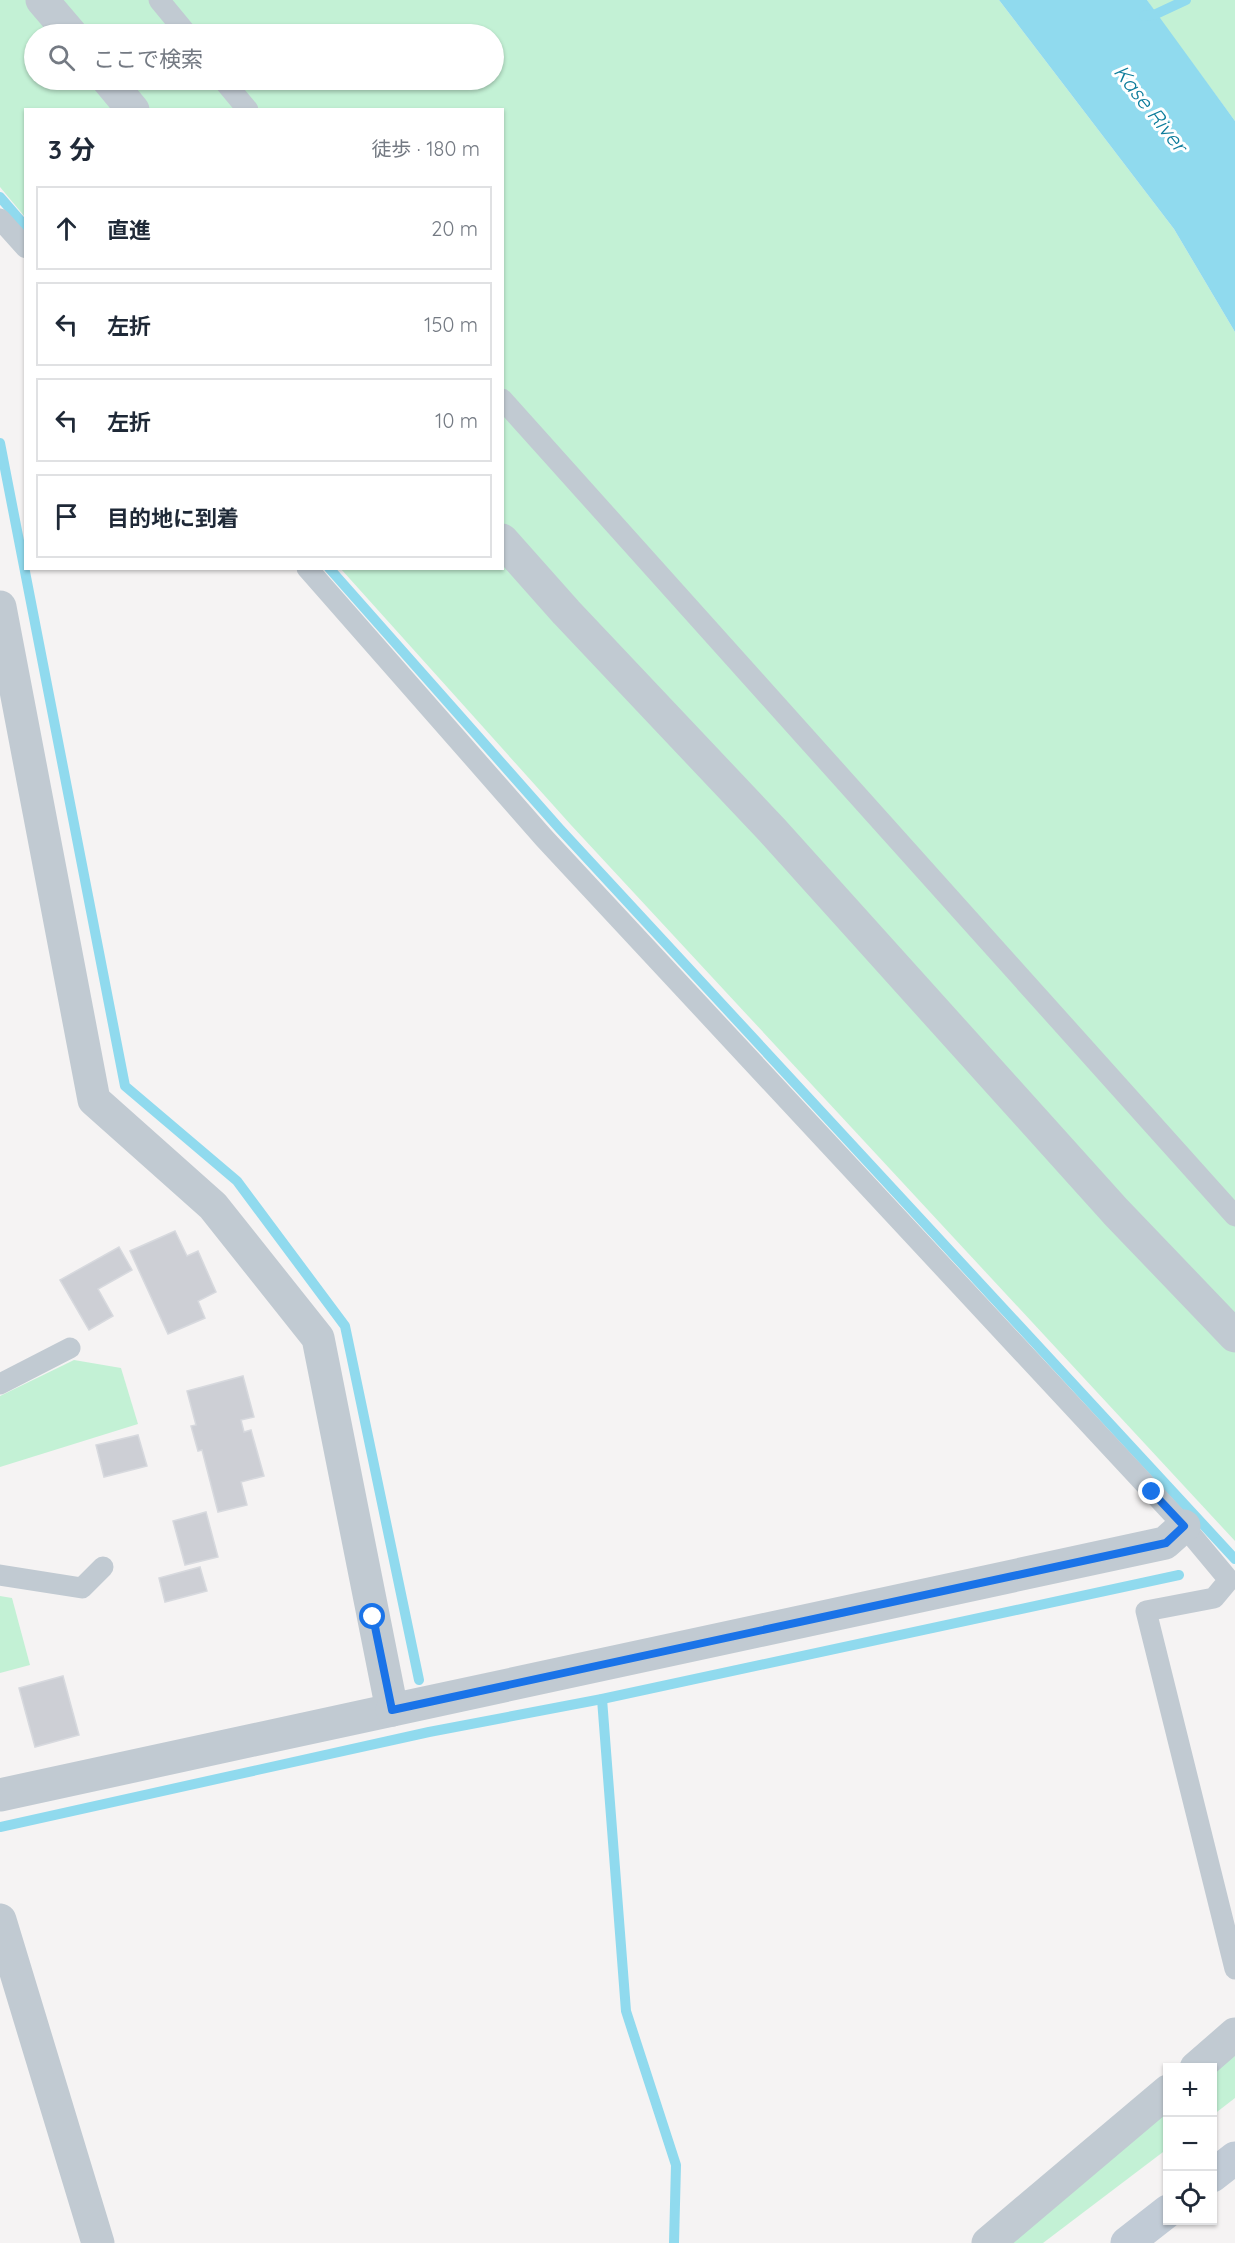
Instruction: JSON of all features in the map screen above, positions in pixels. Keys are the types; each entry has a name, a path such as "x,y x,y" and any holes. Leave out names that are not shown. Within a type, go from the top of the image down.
{"main road":[{"path":"1217,2172 1235,2158"},
{"path":"1127,2243 1163,2214"}],"street":[{"path":"42,0 62,24"},
{"path":"116,90 131,108"},
{"path":"504,542 566,612 772,830 1116,1212 1235,1336"},
{"path":"0,607 94,1100 213,1206 318,1338 392,1710"},
{"path":"0,1795 1166,1543 1184,1526"},
{"path":"0,1920 98,2243"},
{"path":"1201,2063 1235,2034"},
{"path":"988,2243 1163,2094"}],"lane":[{"path":"159,0 179,24"},
{"path":"232,90 246,108"},
{"path":"0,219 24,246"},
{"path":"504,401 1235,1215"},
{"path":"309,570 544,838 1184,1526 1229,1580 1214,1598 1146,1611 1235,1969"},
{"path":"0,1384 70,1348"},
{"path":"0,1575 82,1588 103,1567"}],"green space":[{"path":"0,0 999,0 1174,229 1235,332 1235,1541 571,825 342,570 504,570 504,108 24,108 24,216 0,187"},
{"path":"1147,0 1235,0 1235,121 1156,14"},
{"path":"74,1360 121,1368 138,1424 0,1467 0,1396"},
{"path":"0,1596 12,1598 30,1665 0,1673"},
{"path":"1235,2053 1235,2098 1217,2112 1217,2069"},
{"path":"1163,2114 1163,2152 1043,2243 1012,2243"}],"water":[{"name":"Kase River","path":"999,0 1147,0 1235,121 1235,332 1174,229"}],"building":[{"path":"175,1231 187,1256 198,1251 216,1292 198,1301 205,1318 168,1334 130,1251"},
{"path":"119,1247 132,1270 98,1289 113,1316 89,1330 60,1280"},
{"path":"243,1376 254,1417 241,1420 244,1432 251,1430 264,1476 241,1482 247,1505 218,1512 202,1450 198,1451 191,1426 196,1425 187,1391"},
{"path":"138,1435 147,1466 104,1477 96,1445"},
{"path":"206,1512 218,1557 185,1565 173,1521"},
{"path":"200,1567 207,1591 165,1602 159,1578"},
{"path":"63,1676 79,1735 35,1747 19,1688"}],"waterway":[{"path":"1144,16 1156,14 1186,0"},
{"path":"0,197 24,225"},
{"path":"0,443 24,566"},
{"path":"25,570 125,1086 237,1181 345,1326 419,1680"},
{"path":"331,570 559,828 1235,1559"},
{"path":"0,1827 429,1732 602,1699 1179,1575"},
{"path":"602,1699 626,2011 676,2165 674,2243"}],"route":[{"path":"373,1617 392,1710 1166,1543 1184,1526 1152,1492"}]}
